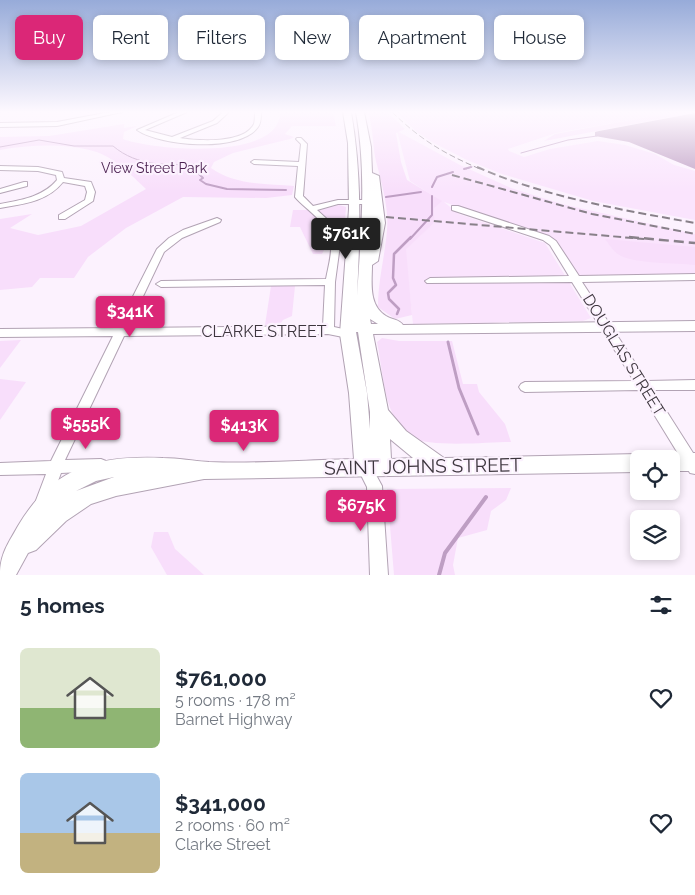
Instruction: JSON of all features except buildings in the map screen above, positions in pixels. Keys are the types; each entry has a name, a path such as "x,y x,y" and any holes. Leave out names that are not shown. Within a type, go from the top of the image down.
{"main road":[{"path":"351,139 361,202 366,276 364,296 353,328 379,412 395,435 440,466"},
{"path":"357,139 361,162 366,171"},
{"path":"365,139 377,189 379,222 377,242 366,276"},
{"path":"367,147 366,171 361,202 353,328 358,393 373,467"},
{"path":"364,296 373,315 379,320 417,330"},
{"name":"CLARKE STREET","path":"353,328 417,330 695,326"},
{"path":"373,467 379,412"},
{"name":"SAINT JOHNS STREET","path":"114,468 171,465 208,470 630,463"},
{"path":"680,463 694,464"},
{"path":"3,575 41,509 56,494 97,471 114,468"},
{"name":"SAINT JOHNS STREET","path":"18,551 62,511 83,497 100,490 133,483 167,480 208,470"}],"street":[{"path":"174,139 214,142 228,139"},
{"path":"299,139 304,144 299,197 326,223 335,237 336,245 330,282 328,330"},
{"path":"254,162 301,164"},
{"path":"0,168 38,169 59,174 61,180"},
{"path":"0,206 32,200 47,194 61,180"},
{"path":"61,180 88,184 91,192 89,201 62,217"},
{"path":"0,191 24,184"},
{"path":"311,209 329,204 361,202"},
{"name":"DOUGLAS STREET","path":"455,208 546,238 553,243 694,464"},
{"path":"41,509 55,466 160,251 171,240 186,231 217,220"},
{"path":"430,281 695,277"},
{"path":"161,284 330,282"},
{"name":"CLARKE STREET","path":"0,333 328,330 353,328"},
{"path":"525,387 695,385"},
{"name":"SAINT JOHNS STREET","path":"0,469 100,465 114,468"},
{"path":"373,467 380,575"}],"shaded area":[{"path":"399,139 412,139 460,165 511,188 562,204 695,234 695,276 581,279 556,240 444,202 459,214 545,243 591,318 583,321 413,324 405,249 435,222 434,207 441,201 410,181"},
{"path":"427,139 538,139 508,149 524,157 550,149 598,141 625,145 655,154 674,165 695,171 695,220 593,201 502,174 467,160"},
{"path":"611,139 695,139 695,169 629,142"}],"green space":[{"name":"View Street Park","path":"0,139 123,139 138,143 186,148 213,148 238,145 260,139 290,139 233,153 214,162 211,168 220,174 240,181 294,186 292,195 266,198 183,197 126,228 88,257 74,278 40,278 32,287 0,290 0,219 32,214 10,228 38,235 81,226 146,189 121,167 100,153 82,148 58,146 35,146 0,150"},
{"path":"373,139 397,139 401,162 407,180 442,201 434,208 435,222 406,249 412,315 395,319 378,307 387,230 387,214"},
{"path":"339,205 346,207 344,236 328,242 322,254 313,254 300,227 290,227 293,210 320,210"},
{"path":"605,239 695,247 695,265 633,260 614,251"},
{"path":"271,286 295,286 292,316 283,320 280,324 265,325"},
{"path":"382,338 399,341 452,341 463,384 477,384 479,392 505,424 511,442 444,443 420,440 408,435 396,420 387,399 377,342"},
{"path":"21,340 0,368 0,341"},
{"path":"0,379 26,382 0,420"},
{"path":"511,488 506,500 491,511 487,530 458,538 453,565 455,575 394,575 387,489"},
{"path":"154,532 168,532 175,549 204,575 167,575 151,547"}],"waterway":[{"path":"521,153 576,139"},
{"path":"0,147 39,140 74,146 113,146 132,158 143,161 164,164 198,164 198,173 203,178 200,180 206,184 227,189 286,190"},
{"path":"464,169 471,167"},
{"path":"466,169 472,167"},
{"path":"432,187 437,177 453,172"},
{"path":"386,197 421,192"},
{"path":"410,239 432,215 432,196"},
{"path":"397,314 399,309 389,299 388,293 396,285 393,278 394,254 411,237"},
{"path":"448,342 459,388 478,434"},
{"path":"439,575 445,553 486,497"}],"railway":[{"path":"425,139 480,169"},
{"path":"477,167 529,187 584,201 695,223"},
{"path":"452,175 592,214 695,234"},
{"path":"386,217 644,239"},
{"path":"629,237 695,243"}]}
